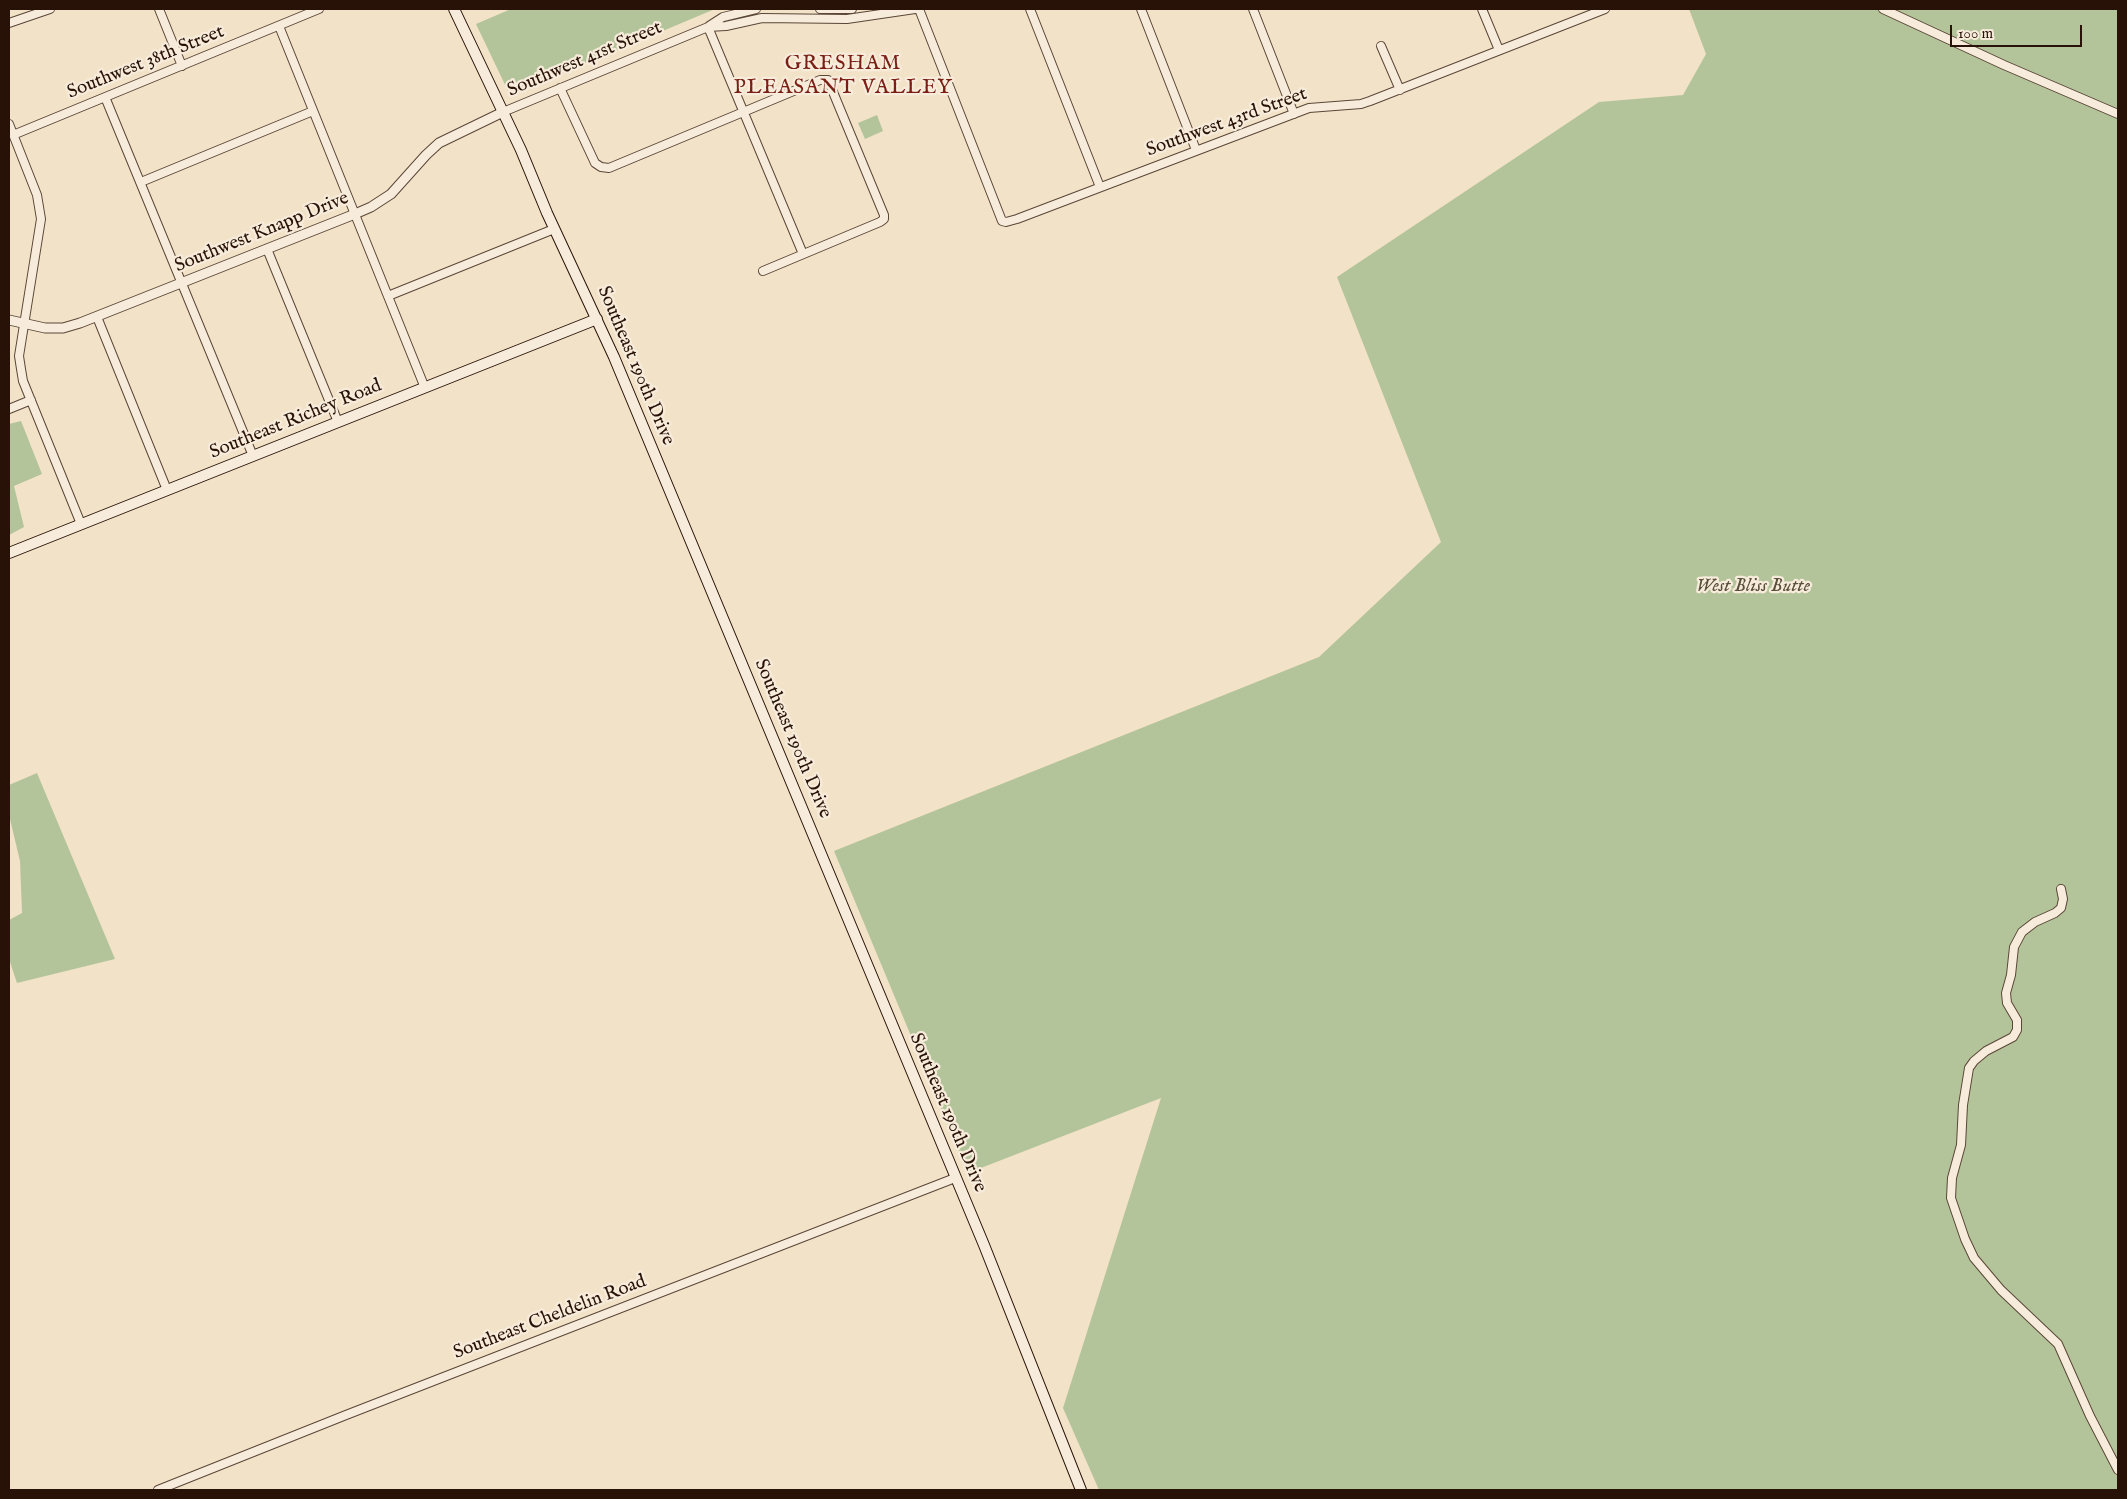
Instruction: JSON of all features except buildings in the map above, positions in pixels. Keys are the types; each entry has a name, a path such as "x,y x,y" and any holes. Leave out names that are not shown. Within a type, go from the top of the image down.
{"main road":[{"name":"Southeast 190th Drive","path":"454,9 597,319 955,1178 1081,1490"},
{"name":"Southeast Richey Road","path":"9,553 597,319"}],"street":[{"path":"9,23 50,9"},
{"path":"158,9 182,66"},
{"name":"Southwest 38th Street","path":"13,135 319,9"},
{"name":"Southwest 41st Street","path":"503,112 708,27 724,17 756,9"},
{"path":"820,9 852,9"},
{"name":"Southwest 41st Street","path":"708,27 726,26 769,17 847,19 915,9"},
{"name":"Southwest 43rd Street","path":"919,9 1002,220 1017,219 1309,108 1361,104 1602,9"},
{"path":"1030,9 1100,187"},
{"path":"1141,9 1196,150"},
{"path":"1253,9 1294,114"},
{"path":"1482,9 1499,50"},
{"path":"1883,9 2004,65 2118,114"},
{"path":"279,26 425,388"},
{"path":"708,27 803,254"},
{"path":"1382,46 1400,90"},
{"path":"560,88 595,163 601,168 609,168 826,78 884,215 884,219 763,271"},
{"path":"105,97 253,456"},
{"path":"141,182 313,111"},
{"name":"Southwest Knapp Drive","path":"9,320 45,328 63,328 98,317 355,214 371,207 391,194 426,155 440,144 503,112"},
{"path":"9,124 37,195 41,219 20,356 20,369 81,524"},
{"path":"388,296 554,229"},
{"path":"268,249 338,422"},
{"path":"98,317 167,490"},
{"path":"9,409 31,400"},
{"path":"2061,889 2063,899 2061,908 2022,932 2014,947 2011,975 2006,993 2007,1003 2017,1020 2017,1030 2013,1037 1986,1051 1969,1068 1963,1105 1961,1145 1952,1178 1951,1198 1965,1239 1979,1264 2001,1290 2058,1344 2090,1416 2118,1470"},
{"name":"Southeast Cheldelin Road","path":"158,1490 955,1178"}],"green space":[{"path":"511,9 715,9 534,84 508,91 476,24"},
{"name":"West Bliss Butte","path":"1689,9 2118,9 2118,1490 1099,1490 1063,1408 1161,1098 968,1173 834,851 1319,657 1441,542 1337,277 1599,102 1683,95 1706,54"},
{"path":"877,115 883,131 865,139 858,123"},
{"path":"21,421 42,474 14,486 24,527 9,535 9,424"},
{"path":"37,773 115,959 17,983 9,959 9,920 22,913 20,861 9,815 9,785"}],"district":[{"name":"GRESHAM PLEASANT VALLEY","path":"843,77"}]}
